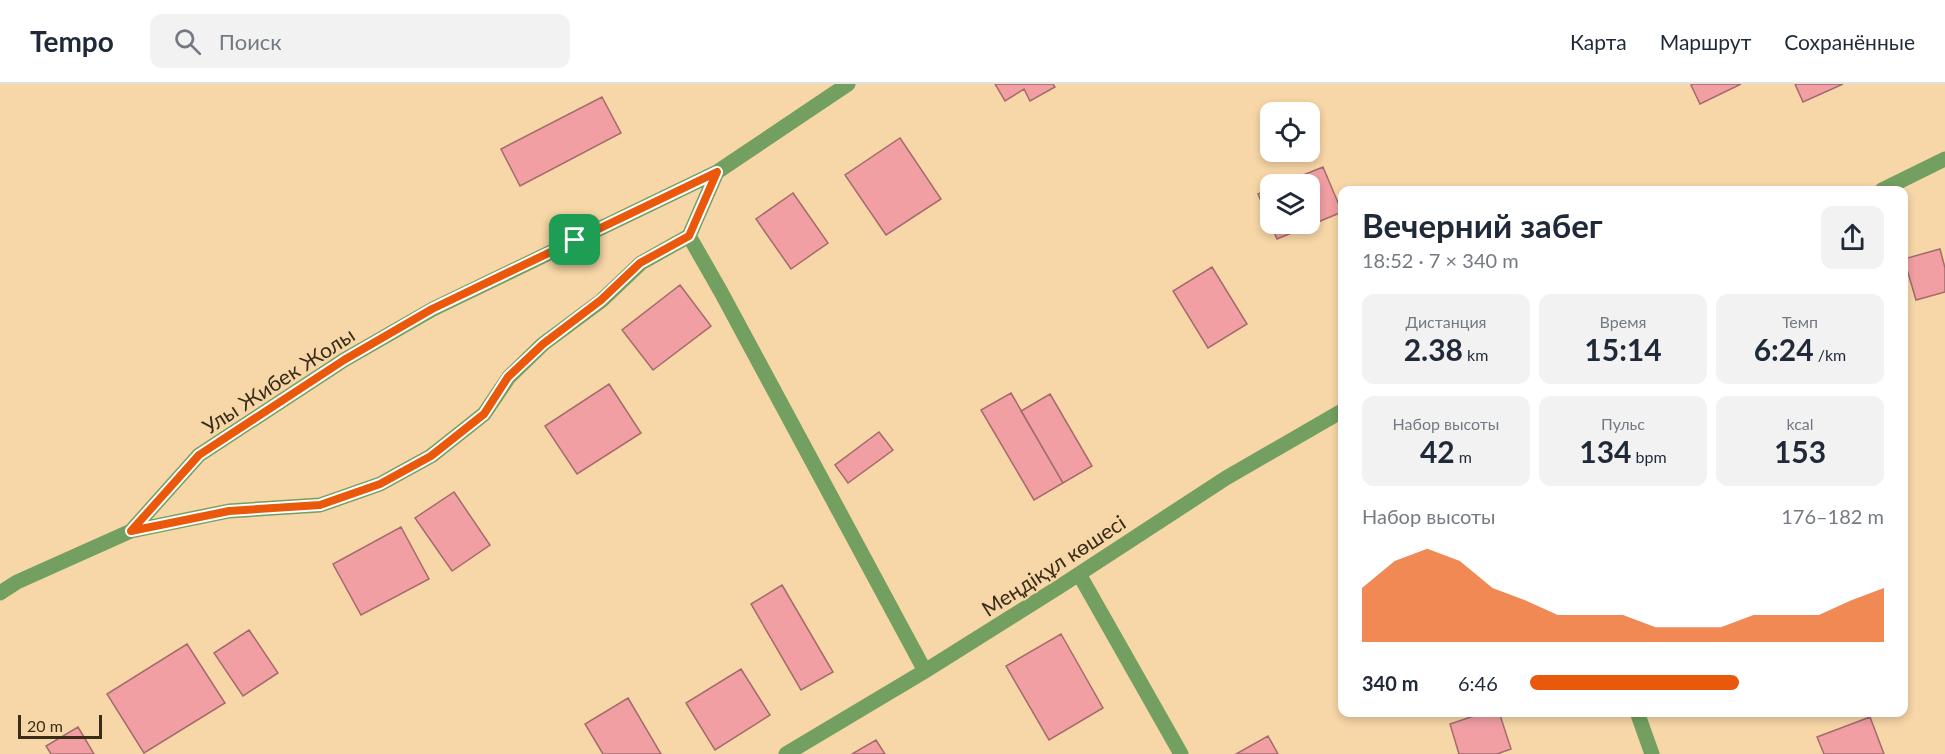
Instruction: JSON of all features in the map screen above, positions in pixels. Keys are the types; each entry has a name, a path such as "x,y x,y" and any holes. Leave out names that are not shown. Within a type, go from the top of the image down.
{"street":[{"name":"Улы Жибек Жолы","path":"0,593 17,582 131,531 199,455 344,360 432,309 717,172 848,84"},
{"path":"1890,186 1945,159"},
{"path":"131,531 229,511 320,505 380,484 431,456 484,414 508,377 543,344 601,300 640,263 689,236 717,172"},
{"path":"689,236 925,671"},
{"name":"Меңдіқұл көшесі","path":"786,754 925,671 1226,478 1338,413"},
{"path":"1079,574 1181,754"},
{"path":"1639,717 1652,754"}],"building":[{"path":"995,84 1053,84 1055,87 1030,101 1024,89 1005,101"},
{"path":"1741,84 1700,104 1691,85"},
{"path":"1795,84 1843,84 1803,102"},
{"path":"602,97 621,133 520,186 501,149"},
{"path":"900,138 941,199 886,235 845,175"},
{"path":"1323,167 1338,203 1338,214 1320,221 1320,174 1306,174"},
{"path":"793,193 828,243 791,269 756,219"},
{"path":"1275,234 1289,234 1277,239"},
{"path":"1940,249 1945,268 1945,292 1916,300 1908,273 1908,258"},
{"path":"1212,267 1247,324 1208,348 1173,291"},
{"path":"680,285 711,326 653,370 622,330"},
{"path":"609,384 641,433 577,474 545,426"},
{"path":"1011,393 1063,483 1034,500 981,410"},
{"path":"1050,394 1092,466 1063,483 1021,411"},
{"path":"879,432 893,450 848,483 835,465"},
{"path":"454,492 490,545 452,571 415,518"},
{"path":"401,527 429,579 361,615 333,564"},
{"path":"782,585 833,672 801,690 751,604"},
{"path":"249,630 278,673 243,696 214,653"},
{"path":"1061,634 1103,708 1049,740 1006,666"},
{"path":"187,644 225,703 144,753 107,694"},
{"path":"741,669 770,715 715,750 686,703"},
{"path":"628,698 661,754 603,754 585,724"},
{"path":"1471,717 1501,717 1511,749 1497,754 1459,754 1450,724"},
{"path":"1870,717 1884,754 1824,754 1817,737"},
{"path":"78,727 94,754 51,754 46,746"},
{"path":"1268,736 1278,754 1236,754"},
{"path":"876,740 885,754 852,754"}],"route":[{"path":"717,172 689,236 640,263 601,300 543,344 508,377 484,414 431,456 380,484 320,505 229,511 131,531 199,455 344,360 432,309 575,240 717,172"}]}
